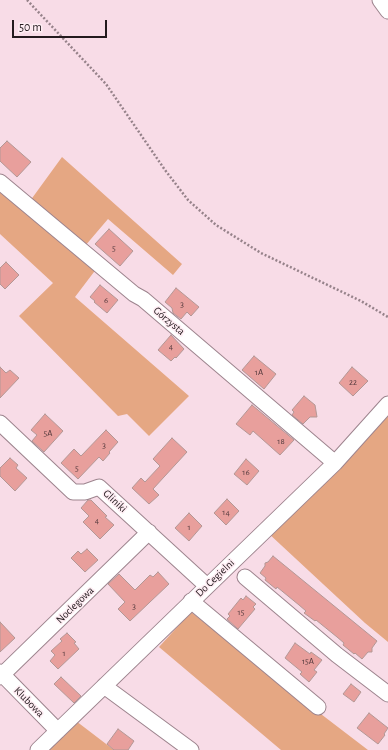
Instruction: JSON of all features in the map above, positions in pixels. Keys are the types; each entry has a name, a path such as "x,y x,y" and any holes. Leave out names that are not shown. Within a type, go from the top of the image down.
{"street":[{"path":"380,0 388,11"},
{"name":"Górzysta","path":"0,182 134,294 143,299 336,463"},
{"name":"Do Cegielni","path":"38,750 336,463 388,404"},
{"name":"Gliniki","path":"0,423 73,492 85,492 99,486 207,586"},
{"name":"Noclegowa","path":"1,675 149,532"},
{"path":"245,577 337,654 388,694"},
{"path":"191,601 318,707"},
{"name":"Klubowa","path":"1,675 58,731"},
{"path":"104,686 191,750"}],"path":[{"path":"27,0 106,84 165,170 188,200 216,225 261,253 361,302 388,317"}],"shaded area":[{"path":"62,157 182,264 173,275 108,219 85,246 30,201"},
{"path":"0,185 97,268 75,297 189,396 149,436 127,414 118,416 19,316 53,283 0,234"},
{"path":"388,416 388,642 365,623 267,532 328,481"},
{"path":"191,612 368,750 281,750 159,647"},
{"path":"76,721 114,750 45,750"}],"building":[{"path":"7,141 31,162 17,177 0,161 0,148"},
{"path":"109,229 133,251 120,266 95,244"},
{"path":"6,262 19,275 5,289 0,284 0,268"},
{"path":"100,285 118,300 107,313 90,297"},
{"path":"176,288 199,307 191,316 187,312 181,319 173,313 172,308 165,302"},
{"path":"171,335 184,349 171,361 158,350"},
{"path":"254,356 276,374 264,389 242,370"},
{"path":"0,367 6,373 10,370 19,378 0,398"},
{"path":"352,367 368,381 353,396 339,383"},
{"path":"304,396 315,405 317,417 310,417 303,424 292,415 294,412 292,410"},
{"path":"252,405 294,440 280,455 253,431 250,435 236,424"},
{"path":"45,414 63,431 44,452 32,441 37,435 31,430"},
{"path":"106,430 118,442 103,461 99,457 78,479 61,463 74,449 81,456"},
{"path":"172,438 187,452 153,489 159,495 149,504 132,488 141,478 145,482 160,466 153,459"},
{"path":"10,458 18,465 16,468 27,478 15,491 0,476 0,468"},
{"path":"246,459 259,471 247,485 234,474"},
{"path":"227,499 239,511 226,525 214,513"},
{"path":"88,500 91,500 107,516 105,517 114,525 100,539 83,522 89,516 81,508"},
{"path":"189,513 202,526 189,541 175,528"},
{"path":"87,549 98,560 85,572 71,558 78,551 81,554"},
{"path":"273,556 377,641 372,648 372,652 368,652 362,659 355,653 354,654 343,645 344,643 337,637 316,620 315,621 304,613 306,611 299,605 277,587 276,589 265,580 266,578 260,573 265,566 265,563 268,562"},
{"path":"158,572 169,584 130,621 118,609 125,602 108,584 119,574 135,590 150,575 153,577"},
{"path":"246,596 256,604 253,607 255,609 238,629 227,619 230,616 228,614 241,598 243,600"},
{"path":"0,622 15,638 0,652"},
{"path":"67,633 76,642 74,643 79,649 58,669 50,661 55,655 51,651 62,641 60,639"},
{"path":"295,643 310,654 311,652 322,660 314,670 317,672 309,682 300,674 302,672 285,658"},
{"path":"61,677 81,696 74,703 54,684"},
{"path":"351,684 361,692 354,702 343,694"},
{"path":"369,713 388,728 378,744 357,728"},
{"path":"118,729 134,741 128,750 114,750 107,744"}]}
